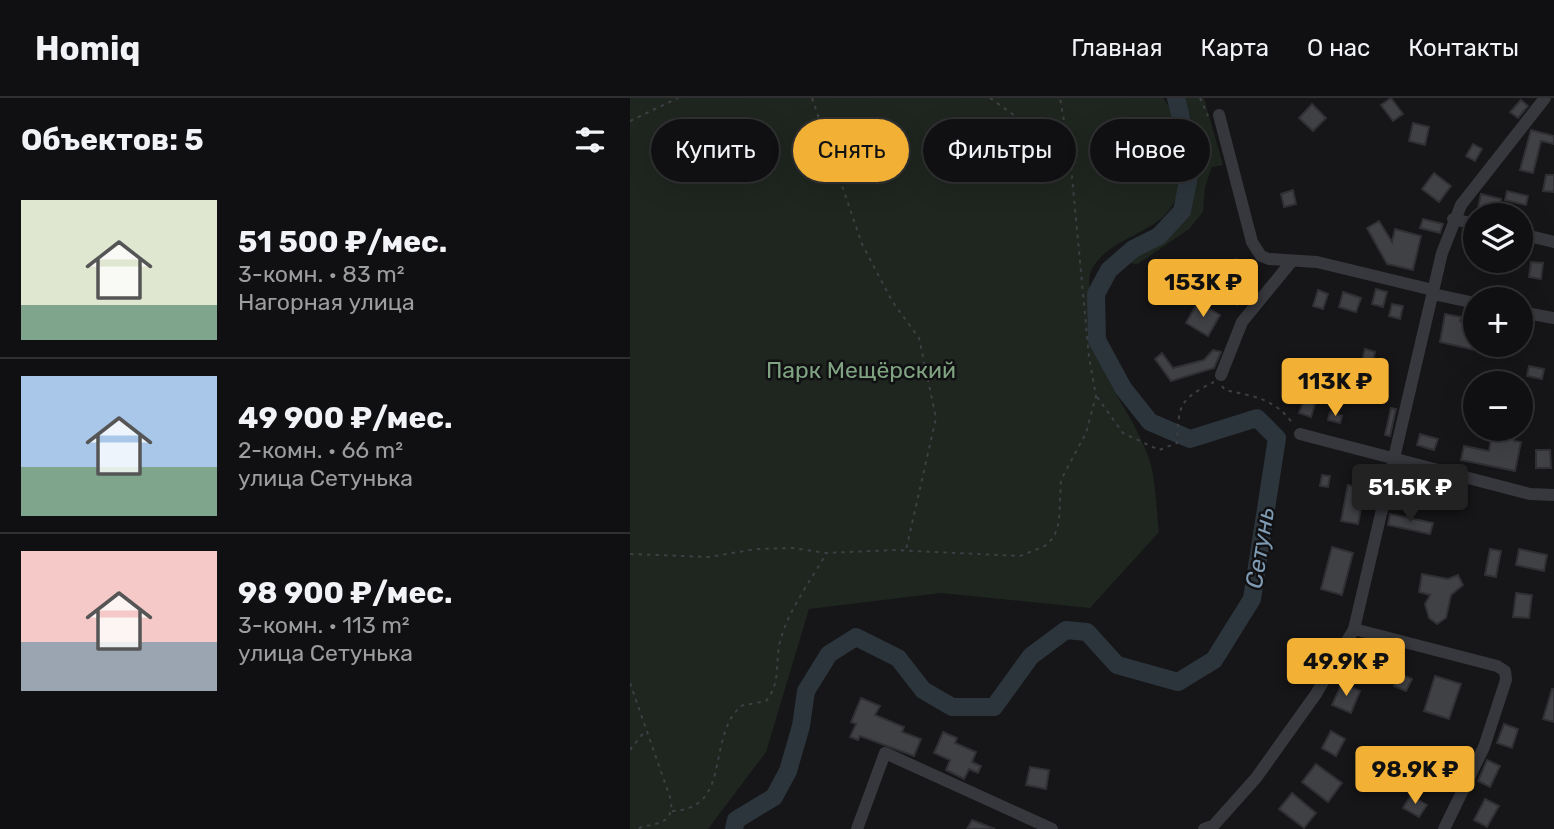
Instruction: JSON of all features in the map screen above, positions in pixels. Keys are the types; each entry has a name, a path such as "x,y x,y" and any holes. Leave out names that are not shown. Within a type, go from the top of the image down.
{"street":[{"path":"1204,829 1214,825 1256,778 1316,694 1354,629 1433,292 1453,219 1545,98"},
{"path":"1219,115 1256,249 1269,259 1317,262 1463,300"},
{"path":"1453,219 1463,221"},
{"path":"1533,237 1554,242"},
{"path":"1221,375 1242,322 1292,261"},
{"path":"1533,314 1554,318"},
{"path":"1300,435 1530,494 1554,495"},
{"path":"1354,629 1497,666 1505,671 1506,681 1484,747 1444,829"},
{"path":"858,829 885,753 1052,829"}],"path":[{"path":"630,121 678,98"},
{"path":"813,98 862,244 892,301 919,338 936,418 906,551"},
{"path":"990,98 1019,119"},
{"path":"1060,98 1064,119"},
{"path":"630,554 709,557 757,549 793,548 826,553 906,551 1020,556 1045,545 1054,537 1059,522 1061,480 1086,433 1096,397 1089,357 1072,182"},
{"path":"1096,397 1123,433 1158,450 1177,443 1180,405 1187,396 1217,381 1225,390 1260,397 1281,408 1300,435"},
{"path":"672,811 690,810 709,794 728,723 740,706 766,701 772,694 776,683 780,639 826,553"},
{"path":"630,684 644,731 671,800 672,811 668,820 659,825 636,829"},
{"path":"630,750 644,731"}],"green space":[{"name":"Парк Мещёрский","path":"630,98 1163,98 1174,119 1090,119 1090,182 1180,182 1174,202 1167,213 1106,252 1091,271 1089,280 1089,321 1093,343 1109,381 1149,458 1159,532 1090,608 941,593 809,609 766,752 708,829 630,829"},
{"path":"1182,98 1204,98 1210,119 1192,119"},
{"path":"1210,119 1223,165 1212,167 1210,173"},
{"path":"1194,182 1207,182 1203,212 1189,229 1138,264 1127,263 1184,214"}],"building":[{"path":"1391,98 1403,114 1393,121 1381,105"},
{"path":"1521,100 1528,106 1518,118 1510,112"},
{"path":"1312,104 1326,118 1313,131 1299,118"},
{"path":"1413,123 1429,127 1425,145 1409,141"},
{"path":"1531,130 1554,136 1554,144 1541,141 1533,173 1520,170"},
{"path":"1473,144 1482,149 1475,161 1466,156"},
{"path":"1434,173 1451,186 1439,202 1422,189"},
{"path":"1546,175 1554,175 1554,192 1543,191"},
{"path":"1293,190 1296,204 1284,207 1281,194"},
{"path":"1507,191 1528,196 1526,203 1505,200"},
{"path":"1481,194 1501,199 1500,203 1479,203"},
{"path":"1423,219 1443,224 1440,233 1420,228"},
{"path":"1379,221 1392,242 1395,229 1421,236 1413,270 1387,264 1367,228"},
{"path":"1236,259 1253,271 1242,285 1226,273"},
{"path":"1533,262 1543,263 1541,279 1529,277 1530,273 1533,273"},
{"path":"1242,286 1249,291 1237,305 1231,300"},
{"path":"1376,289 1387,292 1383,307 1372,304"},
{"path":"1318,290 1328,294 1323,309 1313,306"},
{"path":"1343,292 1361,298 1356,312 1339,307"},
{"path":"1198,302 1220,315 1208,336 1186,323"},
{"path":"1392,304 1403,306 1400,319 1389,316"},
{"path":"1445,314 1461,317 1463,347 1440,342"},
{"path":"1365,349 1375,352 1372,364 1362,361"},
{"path":"1213,350 1221,352 1214,368 1171,381 1155,359 1162,353 1173,368 1204,360"},
{"path":"1529,366 1544,369 1542,379 1533,377 1533,371 1528,371"},
{"path":"1304,400 1315,404 1311,417 1299,413"},
{"path":"1391,408 1396,409 1390,436 1385,435"},
{"path":"1330,412 1342,416 1340,423 1328,420"},
{"path":"1420,434 1438,439 1434,450 1417,445"},
{"path":"1491,441 1521,442 1515,471 1461,460 1464,446 1489,451"},
{"path":"1536,450 1550,450 1551,468 1536,468"},
{"path":"1322,475 1330,476 1328,487 1320,486"},
{"path":"1348,485 1365,488 1358,524 1341,521"},
{"path":"1390,514 1433,523 1430,534 1388,525"},
{"path":"1332,547 1353,553 1342,595 1321,589"},
{"path":"1490,549 1501,551 1496,577 1485,575"},
{"path":"1519,549 1547,555 1544,571 1516,565"},
{"path":"1422,574 1448,579 1458,575 1463,585 1451,595 1446,618 1437,624 1429,618 1425,604 1430,595 1419,592"},
{"path":"1516,593 1532,595 1529,618 1513,617"},
{"path":"1359,648 1376,653 1370,669 1354,663"},
{"path":"1400,674 1412,679 1406,691 1394,686"},
{"path":"1435,676 1461,684 1449,719 1424,711"},
{"path":"1342,683 1360,691 1351,713 1332,705"},
{"path":"1554,689 1554,722 1543,719"},
{"path":"861,698 880,706 875,715 904,727 902,732 921,739 914,756 860,736 858,740 850,737 856,724 851,722"},
{"path":"1504,724 1518,729 1512,748 1497,743"},
{"path":"1331,731 1345,739 1336,756 1322,748"},
{"path":"943,732 957,738 955,743 976,752 972,762 981,766 978,773 969,769 964,779 946,770 950,760 934,753"},
{"path":"1425,754 1447,764 1437,785 1415,774"},
{"path":"1487,760 1500,766 1490,787 1478,781"},
{"path":"1316,764 1342,783 1328,802 1302,782"},
{"path":"1030,767 1049,770 1046,789 1026,785"},
{"path":"1292,793 1316,813 1304,828 1279,809"},
{"path":"1411,795 1427,805 1419,817 1403,808"},
{"path":"1485,799 1499,806 1487,827 1474,820"},
{"path":"972,820 995,829 967,829"}],"waterway":[{"name":"Сетунь","path":"734,829 736,820 774,797 788,771 801,726 806,691 829,654 856,637 898,658 923,690 952,707 994,707 1031,656 1066,630 1087,632 1117,665 1178,682 1214,660 1252,599 1277,438 1257,418 1190,439 1150,422 1123,388 1097,340 1096,294 1109,270 1133,249 1159,236 1182,211 1192,161 1176,98"}]}
